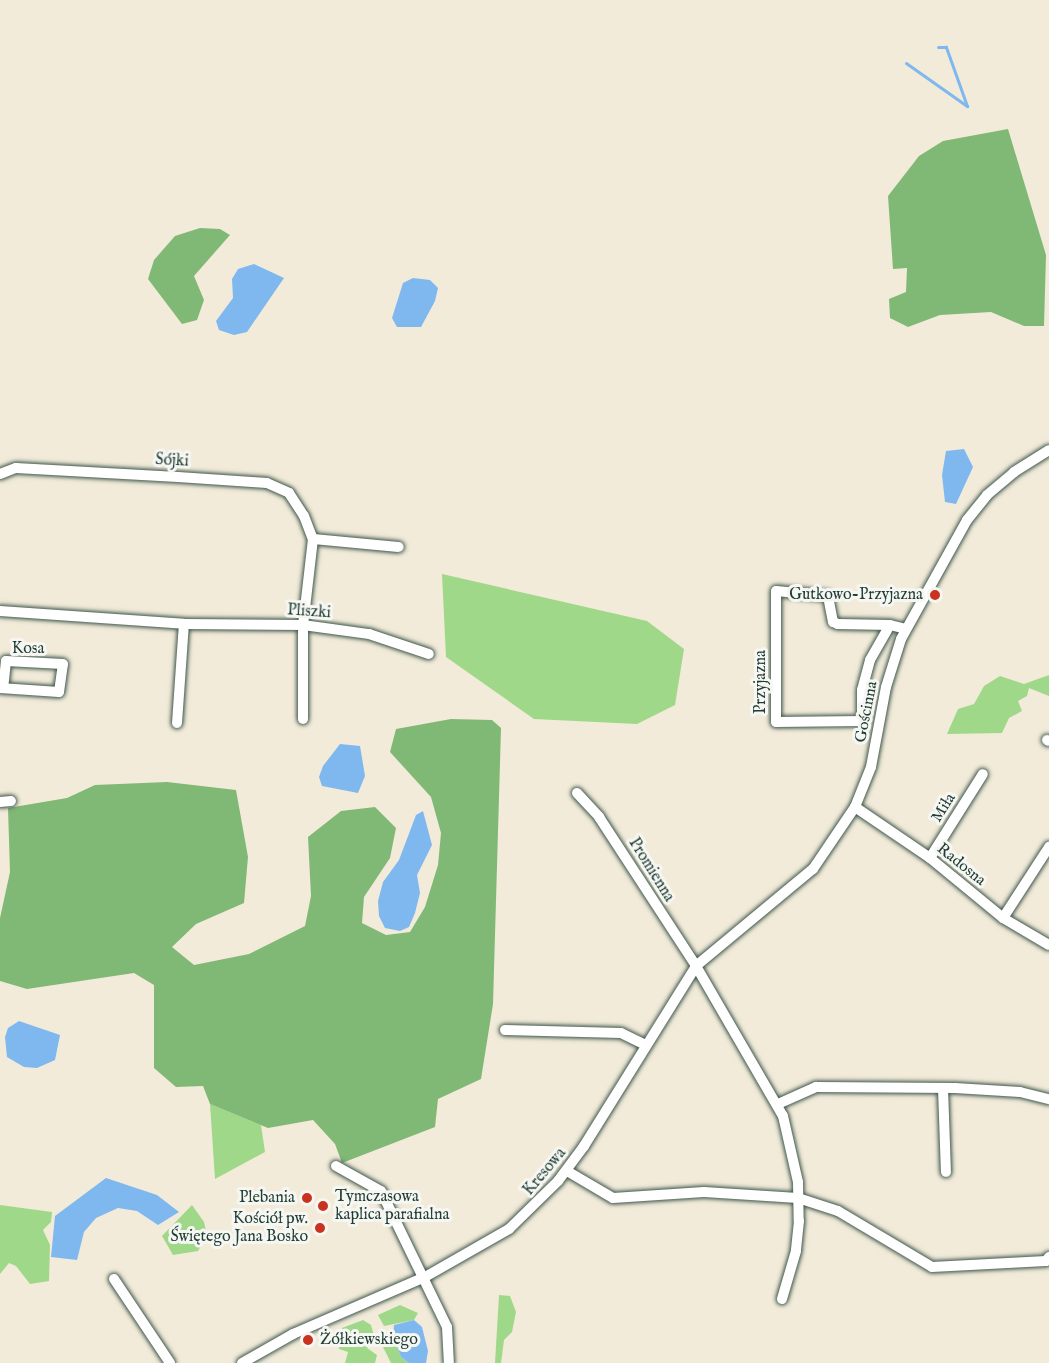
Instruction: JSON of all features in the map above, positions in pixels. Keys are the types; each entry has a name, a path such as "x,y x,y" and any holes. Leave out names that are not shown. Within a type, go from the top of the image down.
{"street":[{"name":"Gościnna","path":"696,966 813,870 855,807 871,767 886,687 906,629 967,520 987,495 1014,472 1049,450"},
{"name":"Sójki","path":"0,474 16,468 267,483 289,493 313,539"},
{"path":"303,719 303,625 313,539 399,547"},
{"name":"Przyjazna","path":"890,625 870,660 862,690 862,721 776,722 776,591 828,596 833,622 838,624 890,625 906,629"},
{"name":"Pliszki","path":"0,611 184,624 303,625 369,634 429,654"},
{"path":"177,723 184,624"},
{"name":"Kosa","path":"6,661 63,664 59,692 2,688 6,661"},
{"name":"Miła","path":"930,858 983,774"},
{"name":"Promienna","path":"577,793 599,818 696,966 778,1104 791,1137 798,1198 796,1251 782,1299"},
{"name":"Radosna","path":"855,807 930,858 1003,918 1049,945"},
{"path":"1003,918 1049,847"},
{"name":"Kresowa","path":"242,1363 293,1334 425,1276 509,1229 567,1171 696,966"},
{"path":"505,1030 621,1033 646,1045"},
{"path":"778,1104 816,1087 943,1088 1020,1092 1049,1098"},
{"path":"943,1088 945,1172"},
{"path":"336,1166 381,1191 425,1276 447,1327 449,1363"},
{"path":"567,1171 613,1198 704,1192 798,1198 838,1211 932,1267 1046,1261 1049,1257"},
{"path":"114,1279 170,1363"}],"green space":[{"path":"1008,129 1046,255 1044,326 1024,326 991,312 940,315 908,327 890,318 889,299 906,292 907,268 893,269 888,196 919,156 943,141"},
{"path":"200,228 220,229 230,235 194,276 204,300 197,320 182,324 148,279 154,260 175,236"},
{"path":"442,574 647,621 684,649 675,705 637,724 534,719 446,657"},
{"path":"1049,675 1049,696 1029,688 1027,696 1018,701 1022,711 1009,718 1002,733 947,734 958,709 974,704 984,686 1000,676 1024,684"},
{"path":"451,719 492,720 501,728 493,1004 481,1079 438,1099 435,1127 342,1163 335,1144 313,1120 268,1128 210,1104 203,1086 176,1087 154,1068 154,985 134,973 27,989 0,981 0,918 10,872 8,808 67,798 95,785 167,782 236,790 248,857 244,903 196,924 172,947 194,965 249,954 305,926 311,896 308,837 341,811 375,807 396,828 390,858 364,897 362,923 386,935 410,932 425,907 438,865 441,833 431,797 390,752 396,729"},
{"path":"210,1104 261,1125 265,1152 215,1179"},
{"path":"0,1205 52,1212 51,1222 43,1230 50,1245 49,1281 30,1284 16,1266 9,1263 0,1274"},
{"path":"192,1205 204,1222 207,1236 198,1251 173,1255 162,1236"},
{"path":"499,1295 510,1296 516,1312 512,1332 504,1340 501,1363 495,1363"},
{"path":"400,1305 418,1313 414,1320 384,1326 378,1315"},
{"path":"363,1320 371,1325 374,1336 367,1348 377,1355 375,1363 345,1363 348,1352 339,1349 338,1339 344,1336 342,1328"},
{"path":"384,1331 393,1336 401,1357 409,1363 391,1363 379,1339"}],"water":[{"path":"254,264 284,278 247,332 234,335 219,330 216,321 233,298 232,279 238,269"},
{"path":"413,278 430,280 438,288 435,301 421,327 397,327 392,318 403,283"},
{"path":"964,449 973,467 956,504 945,502 942,475 946,451"},
{"path":"340,744 360,746 365,776 358,793 322,786 319,777 323,766"},
{"path":"423,811 432,845 417,875 420,893 415,913 409,927 400,931 385,928 379,916 378,901 383,882 399,860 416,815"},
{"path":"19,1021 60,1035 55,1060 37,1068 24,1067 7,1057 5,1037 8,1028"},
{"path":"106,1178 157,1195 179,1212 158,1225 137,1211 118,1208 96,1218 84,1232 77,1260 51,1257 55,1216"},
{"path":"414,1320 422,1327 428,1351 426,1363 409,1363 401,1357 393,1336 394,1325"}],"waterway":[{"path":"906,63 967,106 946,47 938,47"}],"place":[{"name":"Gutkowo-Przyjazna","path":"935,595"},
{"name":"Plebania","path":"307,1198"},
{"name":"Tymczasowa kaplica parafialna","path":"323,1206"},
{"name":"Kościół pw. Świętego Jana Bosko","path":"320,1228"},
{"name":"Żółkiewskiego","path":"308,1340"}]}
